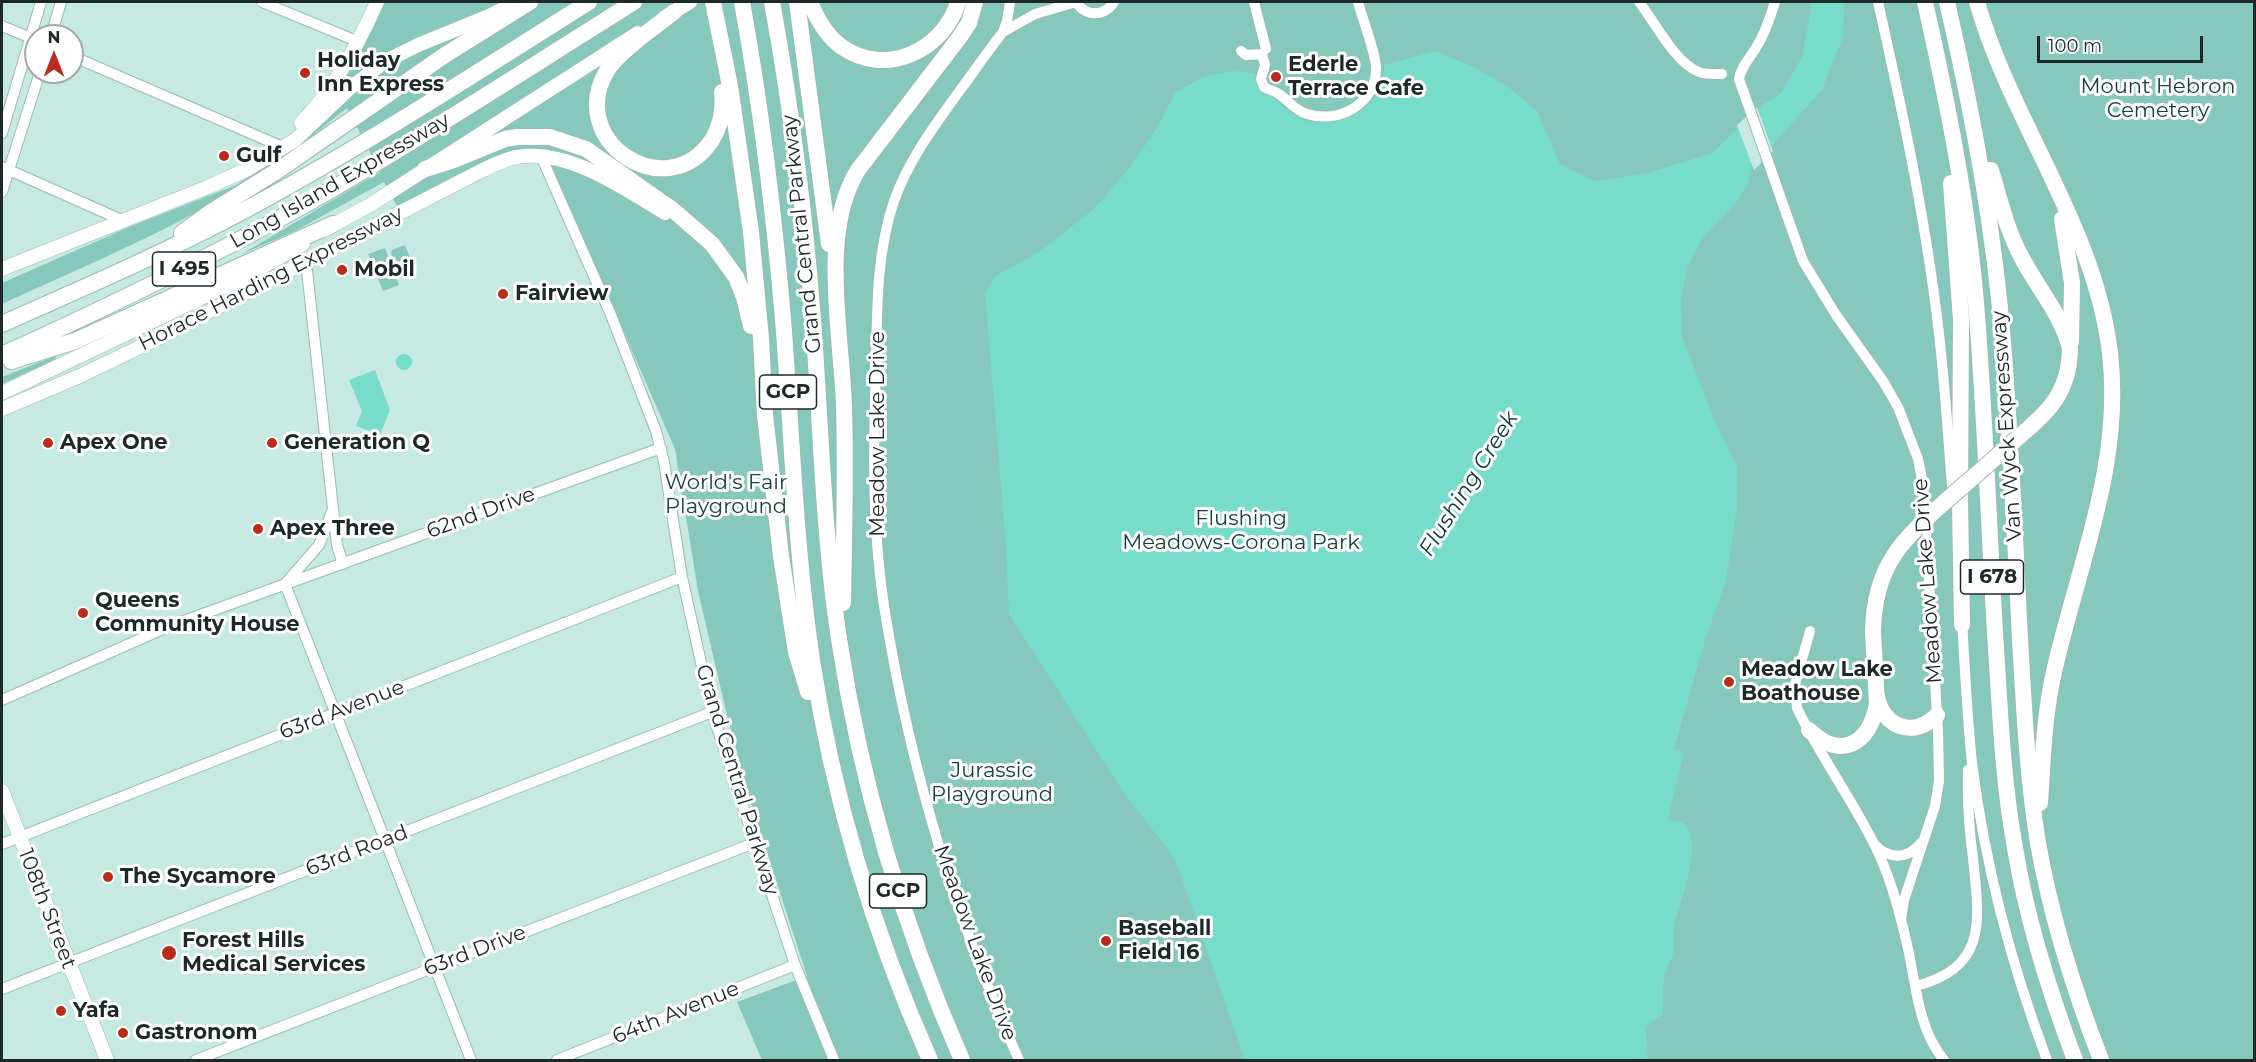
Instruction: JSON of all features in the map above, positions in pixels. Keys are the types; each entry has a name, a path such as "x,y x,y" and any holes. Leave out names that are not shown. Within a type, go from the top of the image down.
{"highway":[{"path":"147,258 211,212 280,169 445,55 531,2"},
{"name":"Long Island Expressway","path":"2,324 220,224 362,144 589,2"},
{"name":"Long Island Expressway","path":"2,355 144,290 289,213 403,147 634,2"},
{"name":"Grand Central Parkway","path":"742,2 761,122 776,242 798,544 819,703 836,782 873,909 896,977 930,1060"},
{"name":"Grand Central Parkway","path":"772,2 786,84 804,225 813,315 828,547 842,657 861,756 886,853 924,966 962,1060"},
{"path":"797,2 837,292"},
{"path":"810,2 821,24 843,48 862,56 881,59 910,55 936,40 953,18 958,2"},
{"path":"842,657 845,440 837,292 838,228 841,207 848,187 863,163 959,38 969,22 975,2"},
{"name":"Van Wyck Expressway","path":"1925,2 1944,86 1960,174 1974,283 2001,723 2010,817 2020,878 2034,939 2075,1060"},
{"name":"Van Wyck Expressway","path":"1947,2 1986,191 2001,312 2025,721 2038,843 2058,933 2076,992 2101,1060"},
{"path":"1977,2 1992,46 2084,252 2097,290 2110,351 2113,398 2105,479 2049,697 2044,733 2038,843"},
{"path":"674,12 618,56 603,80 597,101 599,122 614,148 633,162 655,168 676,166 694,158 709,145 718,128 723,100 714,3"},
{"path":"714,3 730,86 751,232 774,503 796,652 836,782"},
{"path":"1965,82 2014,241 2028,271 2060,320 2070,349"},
{"path":"1944,86 1961,320 1962,625"},
{"path":"426,169 505,139 539,135 564,140 586,148 607,162 673,210 712,244 729,266 744,297 765,415"},
{"path":"1937,715 1920,727 1900,725 1885,717 1878,705 1873,632 1876,598 1882,577 1893,556 1915,528 2047,412 2063,387 2069,368 2073,297 2069,254 2058,204 2045,166"},
{"path":"2,364 75,340 333,224"},
{"path":"1809,730 1819,740 1834,746 1851,745 1863,736 1872,720 1877,695"}],"main road":[{"path":"262,160 318,104 342,72 377,2"},
{"path":"2,269 228,179 295,140 350,88 386,61 517,2"},
{"name":"Horace Harding Expressway","path":"2,393 241,279 284,256 333,224 370,205 618,45 690,2"},
{"name":"Horace Harding Expressway","path":"2,408 125,354 509,159 541,156 566,161 608,181 670,216 712,244"},
{"name":"108th Street","path":"2,791 107,1060"}],"street":[{"path":"36,24 41,2"},
{"path":"55,24 61,2"},
{"path":"262,2 359,42"},
{"name":"Meadow Lake Drive","path":"1010,2 1003,32 937,121 913,158 894,202 886,234 879,282 874,490 885,617 917,771 955,902 992,1001 1019,1060"},
{"path":"1003,32 1035,14 1076,2 1084,11 1096,14 1107,10 1114,2"},
{"path":"1254,2 1266,49"},
{"path":"1240,51 1246,55 1262,54 1265,65 1261,75 1262,84 1300,111 1321,117 1345,113 1370,94 1376,75 1375,60 1358,2"},
{"path":"1639,2 1686,64 1700,73 1722,74"},
{"name":"Meadow Lake Drive","path":"1775,2 1767,29 1740,70 1739,79 1803,261 1836,315 1883,381 1908,428 1923,484 1937,715 1938,794 1901,920"},
{"path":"1878,2 1912,159 1934,294 1945,392 1969,734 1983,834 1995,893 2017,974 2047,1060"},
{"path":"2,26 24,35"},
{"path":"84,61 278,145"},
{"path":"2,133 24,66"},
{"path":"2,192 5,169 36,84"},
{"name":"Grand Central Parkway","path":"541,156 611,315 657,431 682,577 712,712 795,965 834,1060"},
{"path":"5,169 124,221"},
{"path":"306,261 337,545 343,564"},
{"name":"62nd Drive","path":"2,700 170,626 661,448"},
{"path":"333,509 319,544 285,584 471,1060"},
{"name":"63rd Avenue","path":"2,844 682,577"},
{"path":"1810,631 1794,690 1797,708 1872,840 1890,883 1929,1036 1944,1060"},
{"name":"63rd Road","path":"2,989 712,712"},
{"path":"1916,986 1944,976 1953,970 1967,955 1977,927 1968,803 1969,734"},
{"path":"1872,840 1885,853 1898,856 1911,852 1925,836"},
{"name":"63rd Drive","path":"196,1060 754,843"},
{"name":"64th Avenue","path":"557,1060 795,965"}],"green space":[{"name":"Flushing Meadows-Corona Park","path":"383,2 2254,2 2254,1060 762,1060 737,1002 807,976 749,797 727,715 698,591 675,449 547,156 471,176 400,212 384,182 295,231 242,254 380,172 357,127 329,144 354,123 347,108 265,171 208,206 121,250 2,304 2,283 129,227 236,185 278,158 343,100 336,87 356,60"},
{"path":"405,245 410,258 399,262 393,259 392,250"},
{"path":"385,248 399,285 383,291 368,254"},
{"path":"55,356 56,359 2,384 2,377"}],"water":[{"name":"Flushing Creek","path":"1811,2 1844,2 1843,37 1822,90 1749,171 1749,182 1736,203 1702,238 1688,266 1681,299 1682,337 1719,431 1737,465 1737,507 1726,581 1705,640 1674,749 1684,752 1668,819 1681,821 1688,829 1692,841 1692,856 1674,927 1674,950 1664,977 1663,1014 1646,1027 1648,1060 1245,1060 1175,859 1124,793 1009,614 1006,548 985,293 997,275 1036,254 1094,209 1130,167 1157,128 1175,93 1202,77 1233,71 1257,74 1274,97 1289,111 1310,120 1325,122 1354,114 1366,106 1376,94 1382,81 1384,65 1435,51 1471,66 1507,86 1537,111 1560,164 1594,181 1644,174 1712,153 1764,104 1781,93 1802,57"},
{"path":"401,354 407,354 412,362 410,368 401,370 396,365 396,359"},
{"path":"375,370 390,410 380,435 356,426 362,411 349,380"}],"pier":[{"path":"1757,107 1773,151 1754,170 1737,125"}],"place":[{"name":"Holiday Inn Express","path":"305,73"},
{"name":"Ederle Terrace Cafe","path":"1276,77"},
{"name":"Gulf","path":"224,156"},
{"name":"Mobil","path":"342,270"},
{"name":"Fairview","path":"503,294"},
{"name":"Apex One","path":"48,443"},
{"name":"Generation Q","path":"272,443"},
{"name":"Apex Three","path":"258,529"},
{"name":"Queens Community House","path":"83,613"},
{"name":"Meadow Lake Boathouse","path":"1729,682"},
{"name":"The Sycamore","path":"108,877"},
{"name":"Baseball Field 16","path":"1106,941"},
{"name":"Forest Hills Medical Services","path":"169,953"},
{"name":"Yafa","path":"61,1011"},
{"name":"Gastronom","path":"123,1033"}],"park label":[{"name":"Mount Hebron Cemetery","path":"2158,99"},
{"name":"World's Fair Playground","path":"726,495"},
{"name":"Jurassic Playground","path":"992,783"}]}
